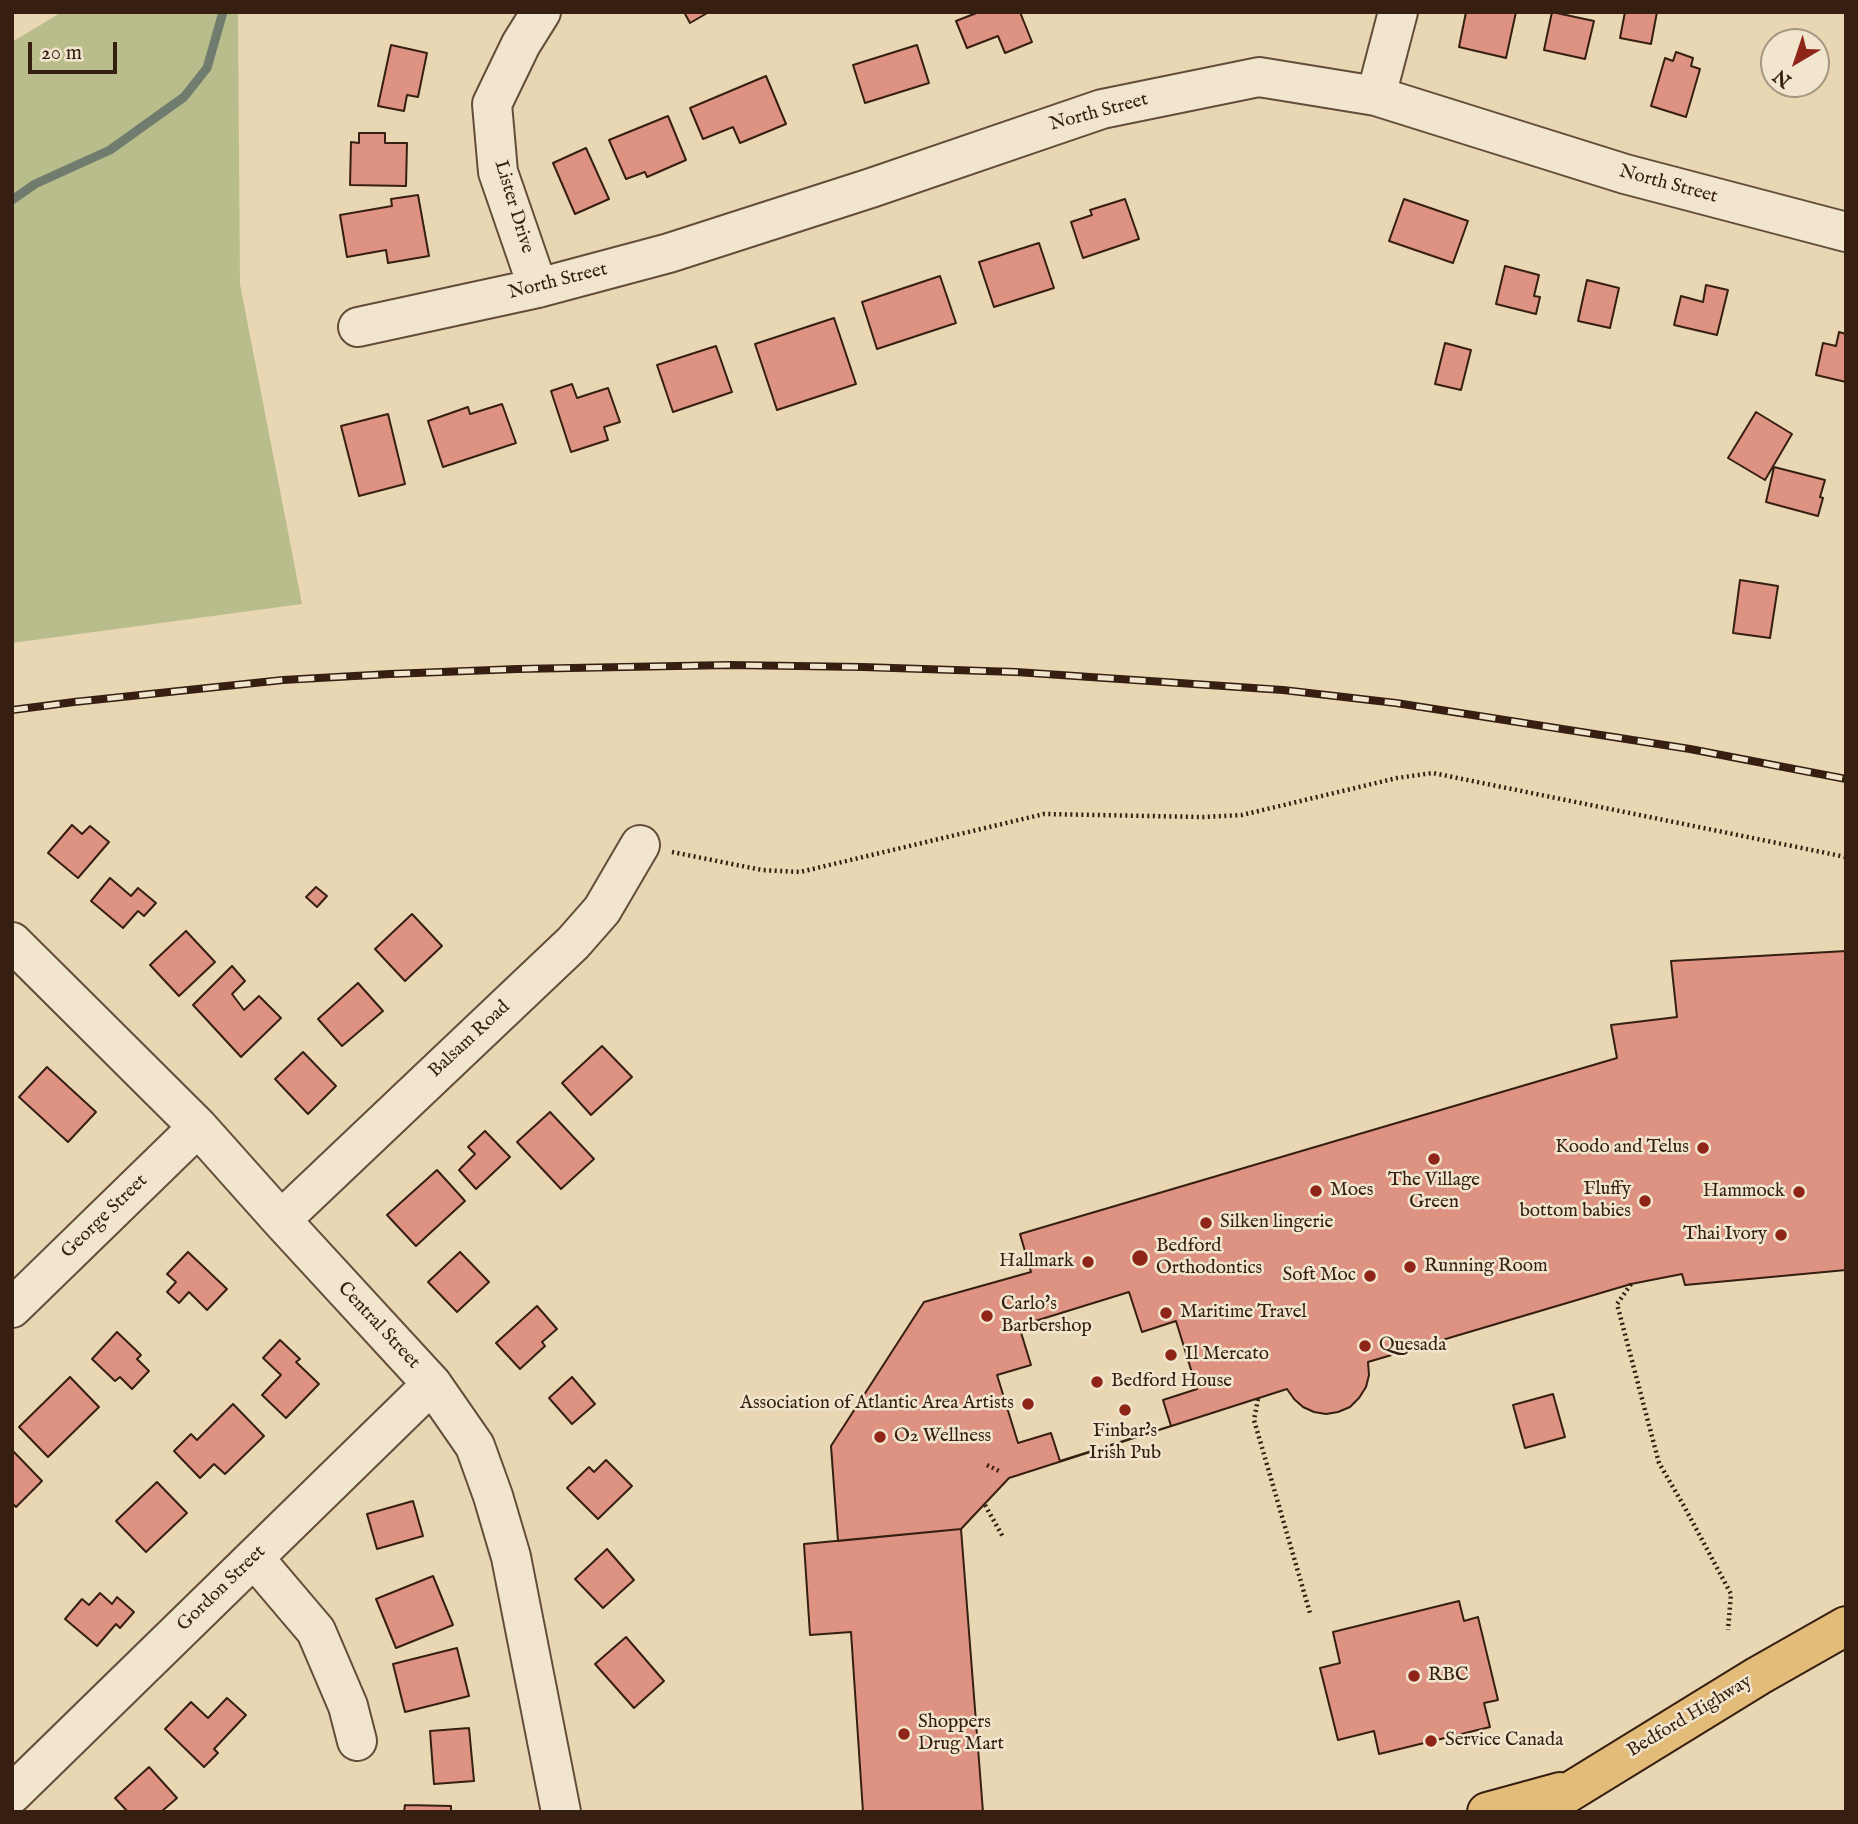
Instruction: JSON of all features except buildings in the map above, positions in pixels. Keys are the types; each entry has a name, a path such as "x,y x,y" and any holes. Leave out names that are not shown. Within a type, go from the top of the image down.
{"main road":[{"name":"Bedford Highway","path":"1537,1812 1758,1676 1846,1626"},
{"path":"1487,1812 1572,1789"}],"street":[{"name":"Lister Drive","path":"538,288 498,172 492,104 521,44 541,12"},
{"path":"1376,96 1398,12"},
{"name":"North Street","path":"358,327 538,288 669,253 871,188 1102,108 1259,77 1376,96 1625,174 1846,232"},
{"name":"Balsam Road","path":"281,1220 573,943 602,910 640,845"},
{"name":"Central Street","path":"12,942 198,1126 432,1384 475,1446 511,1557 560,1811"},
{"name":"George Street","path":"12,1308 198,1126"},
{"name":"Gordon Street","path":"12,1794 432,1384"},
{"path":"254,1558 316,1631 348,1706 357,1741"}],"path":[{"path":"640,845 762,870 800,872 1044,814 1203,817 1242,815 1397,778 1433,773 1846,857"},
{"path":"1631,1284 1618,1304 1659,1463 1731,1594 1728,1630"},
{"path":"1258,1399 1254,1420 1310,1613"},
{"path":"987,1465 999,1471"},
{"path":"985,1505 1003,1537"}],"green space":[{"path":"62,12 238,12 240,284 302,604 12,643 12,42"}],"waterway":[{"path":"12,200 35,184 110,150 184,97 207,68 223,12"}],"railway":[{"path":"12,710 283,680 518,669 730,665 1016,672 1283,690 1396,703 1690,749 1846,779"}],"place":[{"name":"Koodo and Telus","path":"1703,1148"},
{"name":"The Village Green","path":"1434,1159"},
{"name":"Moes","path":"1316,1191"},
{"name":"Hammock","path":"1799,1192"},
{"name":"Fluffy bottom babies","path":"1645,1201"},
{"name":"Silken lingerie","path":"1206,1223"},
{"name":"Thai Ivory","path":"1781,1235"},
{"name":"Bedford Orthodontics","path":"1140,1258"},
{"name":"Hallmark","path":"1088,1262"},
{"name":"Running Room","path":"1410,1267"},
{"name":"Soft Moc","path":"1370,1276"},
{"name":"Maritime Travel","path":"1166,1313"},
{"name":"Carlo's Barbershop","path":"987,1316"},
{"name":"Quesada","path":"1365,1346"},
{"name":"Il Mercato","path":"1171,1355"},
{"name":"Bedford House","path":"1097,1382"},
{"name":"Association of Atlantic Area Artists","path":"1028,1404"},
{"name":"Finbar's Irish Pub","path":"1125,1410"},
{"name":"O2 Wellness","path":"880,1437"},
{"name":"RBC","path":"1414,1676"},
{"name":"Shoppers Drug Mart","path":"904,1734"},
{"name":"Service Canada","path":"1431,1741"}]}
